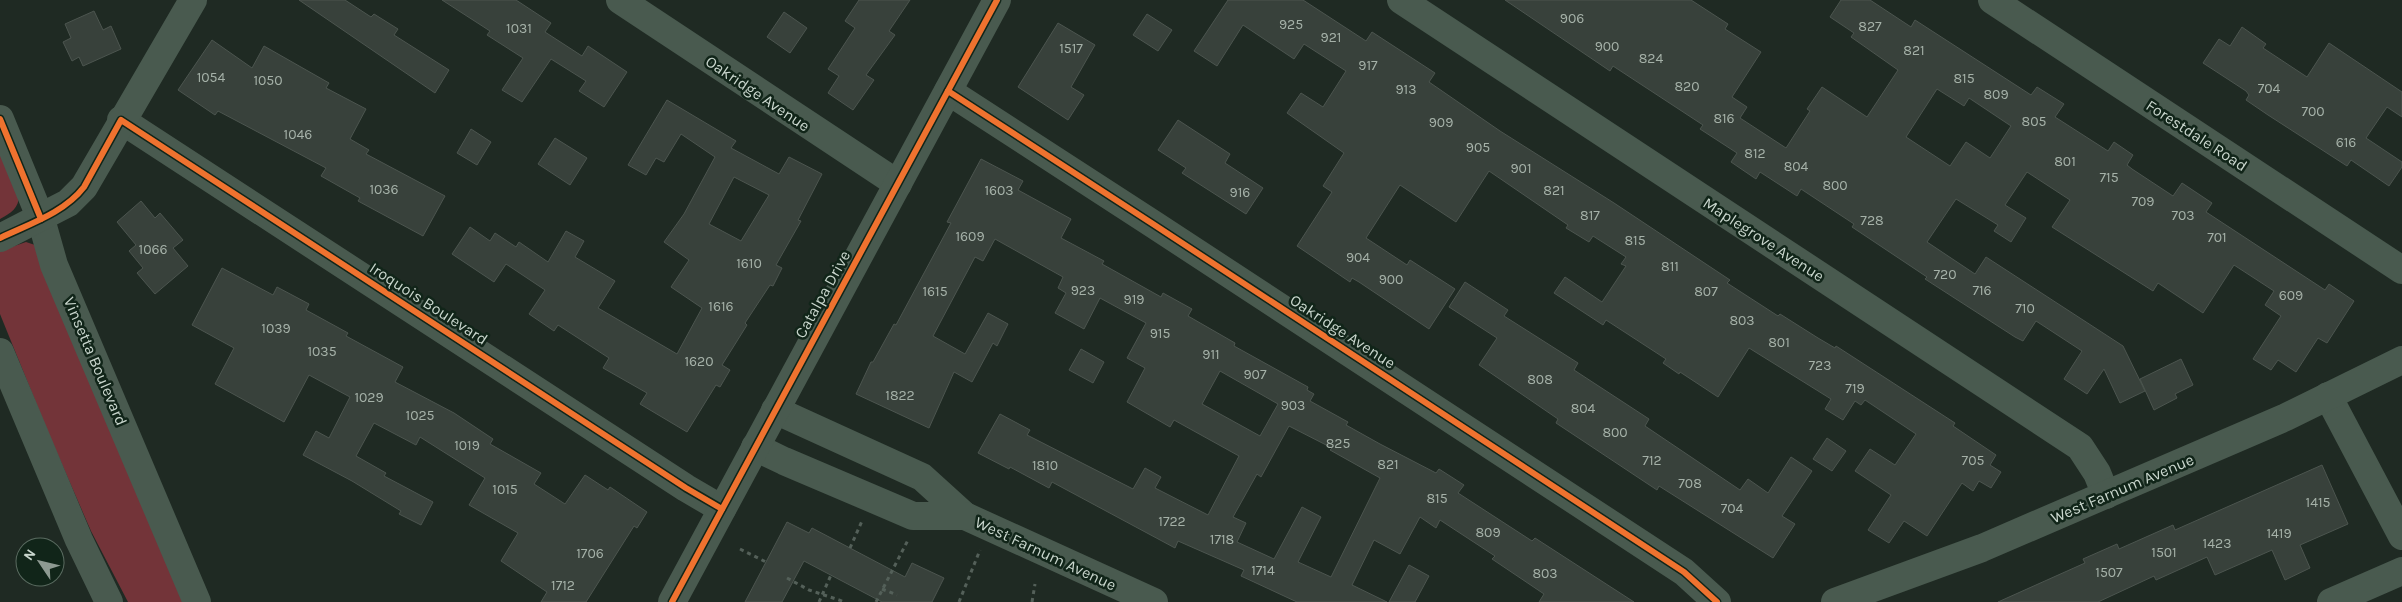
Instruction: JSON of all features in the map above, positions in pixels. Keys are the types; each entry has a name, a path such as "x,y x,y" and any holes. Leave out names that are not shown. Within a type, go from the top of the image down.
{"street":[{"path":"0,238 41,219 68,203 84,187 121,120 193,0"},
{"name":"Oakridge Avenue","path":"620,0 898,184"},
{"name":"Catalpa Drive","path":"672,602 997,0"},
{"name":"Maplegrove Avenue","path":"1401,0 2080,447 2097,473 2106,495"},
{"name":"Forestdale Road","path":"1992,0 2402,270"},
{"name":"Oakridge Avenue","path":"948,91 1684,572 1717,602"},
{"name":"Vinsetta Boulevard","path":"0,119 41,219 54,265 197,602"},
{"name":"Iroquois Boulevard","path":"121,120 686,488 722,509"},
{"path":"0,352 71,522 109,602"},
{"name":"West Farnum Avenue","path":"1835,602 1982,548 2286,418 2402,360"},
{"path":"2328,396 2402,536"},
{"name":"West Farnum Avenue","path":"775,410 922,477 965,516 1154,602"},
{"name":"West Farnum Avenue","path":"756,447 784,461 913,516 965,516"},
{"path":"2331,602 2402,571"}],"path":[{"path":"850,548 863,517"},
{"path":"959,602 991,527"},
{"path":"876,602 911,535"},
{"path":"740,549 766,562"},
{"path":"819,602 831,575"},
{"path":"788,578 821,594 845,602"},
{"path":"1032,602 1035,584"},
{"path":"882,588 897,595"}],"shaded area":[{"path":"0,145 19,195 19,200 14,210 0,219"},
{"path":"26,242 38,246 185,602 128,602 91,531 47,430 0,314 0,251"}],"building":[{"path":"299,0 345,0 371,17 374,14 398,29 394,35 449,70 435,93"},
{"path":"442,0 516,0 551,23 545,32 582,56 588,46 627,72 604,107 579,91 586,81 551,59 522,102 502,90 523,58 487,35 490,31"},
{"path":"859,0 910,0 889,31 895,35 866,75 874,80 853,110 828,93 839,76 828,69 855,28 845,21"},
{"path":"1228,0 1303,0 1366,41 1372,32 1435,73 1429,82 1500,131 1614,203 1730,280 1727,283 1778,316 1780,314 1835,348 1836,346 1955,423 1953,426 1996,455 1990,465 2001,472 1991,488 1979,481 1973,491 1962,483 1927,536 1904,521 1889,543 1868,530 1891,495 1855,471 1870,449 1895,465 1916,434 1865,400 1861,405 1855,401 1843,420 1825,409 1831,399 1749,348 1718,397 1680,372 1679,374 1663,363 1666,359 1606,320 1603,325 1554,293 1565,277 1602,302 1626,266 1621,264 1626,257 1593,236 1589,242 1566,228 1568,225 1489,171 1456,222 1400,185 1366,238 1407,265 1410,260 1455,289 1429,329 1359,282 1352,278 1350,282 1297,246 1332,192 1323,186 1344,153 1287,113 1301,93 1323,107 1346,71 1304,44 1294,59 1243,25 1217,66 1194,51"},
{"path":"1505,0 1691,0 1728,24 1725,29 1761,52 1732,97 1747,107 1740,118 1786,148 1810,111 1807,109 1822,87 1867,117 1898,70 1851,37 1854,33 1830,17 1841,0 1870,0 1911,27 1915,20 2031,95 2037,87 2064,104 2055,117 2108,151 2114,142 2133,155 2127,165 2132,169 2173,196 2182,183 2212,203 2206,212 2325,290 2329,284 2354,301 2327,343 2318,338 2296,372 2278,360 2271,370 2253,359 2281,316 2265,305 2274,291 2234,265 2203,313 2158,283 2153,291 2052,227 2070,200 2027,172 2005,205 2026,218 2011,242 1994,231 1998,225 1956,199 1927,242 1975,274 1986,257 2123,346 2145,391 2120,403 2104,369 2087,394 2064,379 2082,351 2036,321 2023,341 2015,337 1925,279 1927,277 1852,227 1854,224 1801,189 1797,196 1760,172 1756,179 1731,162 1737,153 1700,129 1703,125 1613,66 1610,71","holes":["1937,89 1964,106 1969,98 2011,126 1990,158 1966,142 1950,166 1906,137"]},
{"path":"94,11 103,30 111,26 121,49 83,66 79,57 72,61 63,42 71,38 65,24"},
{"path":"784,12 807,28 790,53 767,37"},
{"path":"1147,14 1172,30 1158,51 1133,35"},
{"path":"1058,23 1095,45 1071,87 1084,95 1068,120 1018,87"},
{"path":"2242,27 2266,44 2263,48 2307,77 2329,43 2402,92 2402,117 2387,107 2366,138 2402,162 2402,167 2389,186 2351,160 2347,166 2268,115 2246,100 2249,95 2246,91 2203,63 2219,39 2230,46"},
{"path":"212,40 252,68 264,46 329,83 326,88 366,109 350,139 369,150 366,154 445,196 423,236 358,201 360,198 321,176 326,168 218,111 215,115 178,90"},
{"path":"667,100 736,141 731,148 779,174 789,157 822,174 798,220 801,221 776,265 782,268 773,286 770,285 745,323 747,325 722,365 730,370 720,387 716,385 687,432 640,404 647,393 603,368 609,358 558,325 554,331 529,314 545,290 506,264 494,282 452,254 470,227 490,241 495,233 516,247 519,242 548,262 566,231 584,241 575,257 615,281 598,308 677,354 702,308 671,287 689,260 664,242 684,214 715,157 681,134 664,162 656,158 646,175 628,165","holes":["734,177 769,195 741,241 709,224"]},
{"path":"1178,120 1230,154 1225,163 1263,188 1246,214 1182,173 1186,168 1158,150"},
{"path":"471,129 491,142 477,165 457,153"},
{"path":"555,138 587,158 570,185 538,164"},
{"path":"981,159 1023,181 1018,190 1071,219 1061,238 1104,261 1102,264 1161,297 1163,293 1192,309 1188,316 1235,343 1234,346 1308,387 1307,390 1314,394 1310,401 1348,422 1346,425 1436,473 1439,469 1464,485 1458,493 1532,541 1535,538 1634,602 1539,602 1544,594 1492,559 1495,556 1440,520 1436,528 1420,517 1400,554 1374,540 1352,585 1387,602 1297,602 1241,576 1244,570 1178,541 1175,548 1052,482 1049,488 1010,467 1009,469 978,453 1000,414 1030,430 1027,435 1133,489 1145,468 1161,477 1155,488 1208,515 1239,456 1174,420 1170,427 1127,402 1145,368 1127,358 1146,323 1100,298 1084,329 1055,313 1066,293 1058,288 1063,277 995,239 983,261 975,257 933,336 965,354 988,313 1008,324 997,346 993,343 972,382 954,372 929,428 856,394 871,362 873,362 894,324 896,325 951,223 947,222","holes":["1220,371 1278,404 1260,436 1202,404","1289,426 1332,448 1330,450 1380,478 1331,577 1298,562 1321,517 1302,507 1274,559 1237,542 1246,523 1233,517 1257,474 1261,477"]},
{"path":"141,201 155,218 160,213 183,240 173,248 188,266 155,294 137,273 143,268 129,251 136,245 117,222"},
{"path":"222,268 273,295 277,287 309,304 306,310 348,333 346,336 403,367 395,382 454,413 493,439 490,444 541,473 534,484 565,504 585,475 608,490 610,487 647,512 637,528 634,526 586,602 541,602 547,592 501,561 518,533 469,505 485,478 420,437 416,445 374,423 356,456 386,473 384,476 433,502 421,525 399,514 401,511 352,481 303,455 316,431 329,438 350,397 309,375 284,422 215,384 234,348 192,325"},
{"path":"1465,282 1508,310 1504,316 1578,363 1574,370 1649,419 1645,426 1740,490 1748,479 1768,493 1791,457 1812,471 1782,516 1795,524 1773,558 1659,486 1657,490 1556,423 1558,419 1479,365 1497,338 1449,307"},
{"path":"1081,349 1104,362 1093,383 1069,370"},
{"path":"2181,359 2193,385 2175,394 2177,398 2154,410 2140,379"},
{"path":"1827,438 1846,451 1832,471 1813,459"},
{"path":"2322,465 2348,524 2300,545 2310,568 2285,580 2272,550 2215,575 2207,557 2156,580 2154,576 2098,602 1998,602 2085,563 2083,559 2117,544 2119,549 2173,525 2175,530"},
{"path":"787,522 809,533 812,528 905,577 912,563 944,578 932,602 882,602 804,561 782,602 745,602"},
{"path":"1409,565 1429,576 1415,602 1389,602"}],"cycle path":[{"path":"672,602 997,0"},
{"path":"948,91 1684,572 1717,602"},
{"path":"0,119 41,219"},
{"path":"0,238 56,211 76,196 84,187 121,120 686,488 722,509"}]}
